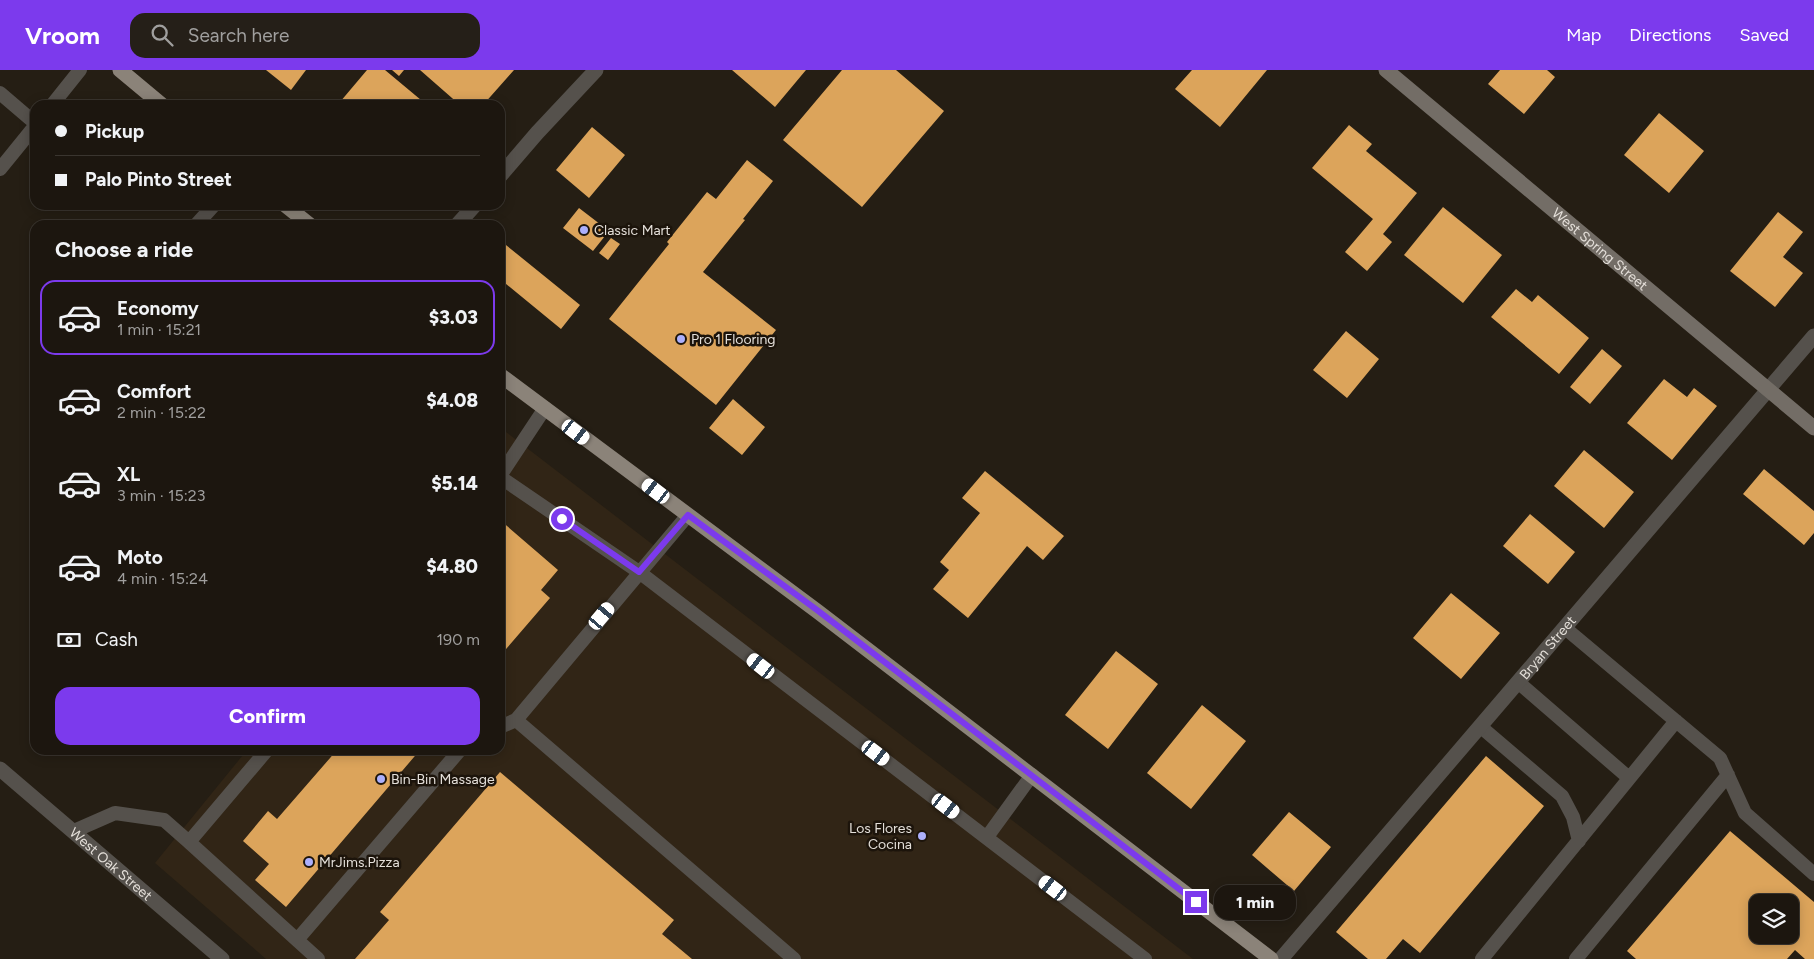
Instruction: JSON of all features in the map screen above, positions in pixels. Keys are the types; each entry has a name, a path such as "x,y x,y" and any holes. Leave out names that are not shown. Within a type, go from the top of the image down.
{"main road":[{"path":"120,70 156,100"},
{"path":"291,210 304,220"},
{"path":"505,379 817,610 1271,959"}],"street":[{"path":"505,170 596,70"},
{"name":"West Spring Street","path":"1386,70 1814,428"},
{"path":"461,220 470,210"},
{"name":"Bryan Street","path":"1281,959 1814,336"},
{"name":"West Oak Street","path":"0,769 222,959"}],"lane":[{"path":"56,100 80,70"},
{"path":"0,93 30,120"},
{"path":"0,168 30,130"},
{"path":"200,220 210,210"},
{"path":"505,468 544,408"},
{"path":"505,479 639,572 1145,959"},
{"path":"505,725 516,720 688,515"},
{"path":"1565,628 1720,758 1746,813 1814,874"},
{"path":"1518,682 1629,778"},
{"path":"516,720 794,959"},
{"path":"1482,959 1676,721"},
{"path":"1481,727 1562,796 1573,817 1578,841"},
{"path":"189,842 263,755"},
{"path":"297,940 456,755"},
{"path":"1576,959 1728,775"},
{"path":"987,837 1032,776"},
{"path":"74,831 115,813 164,820 318,959"}],"shaded area":[{"path":"506,432 1193,959 266,959 155,863 243,755 505,755"}],"building":[{"path":"266,70 306,70 291,90"},
{"path":"367,70 385,70 421,100 342,100"},
{"path":"392,70 404,70 399,76"},
{"path":"420,70 514,70 487,100 454,100"},
{"path":"732,70 806,70 775,107"},
{"path":"842,70 896,70 944,111 862,207 783,140"},
{"path":"1192,70 1267,70 1220,127 1175,89"},
{"path":"1500,70 1547,70 1555,77 1524,114 1488,84"},
{"path":"1659,113 1704,151 1669,193 1624,155"},
{"path":"1349,125 1372,144 1366,151 1417,193 1383,234 1392,242 1367,271 1345,252 1373,219 1312,168"},
{"path":"592,127 625,155 589,198 556,170"},
{"path":"747,160 773,181 743,219 745,220 703,272 776,330 716,405 609,319 669,244 667,242 707,192 716,199"},
{"path":"1443,207 1502,255 1463,303 1404,255"},
{"path":"579,208 609,231 593,251 563,228"},
{"path":"1778,212 1803,232 1783,257 1803,273 1775,307 1730,271"},
{"path":"611,238 620,244 608,260 599,253"},
{"path":"505,244 580,305 561,329 505,283"},
{"path":"1516,289 1532,302 1538,295 1589,338 1559,374 1491,317"},
{"path":"1346,331 1379,359 1347,398 1313,370"},
{"path":"1602,349 1622,366 1590,404 1570,387"},
{"path":"1664,379 1687,397 1694,388 1717,406 1672,460 1627,423"},
{"path":"733,399 765,427 742,455 709,428"},
{"path":"1584,450 1634,492 1604,528 1554,486"},
{"path":"1764,469 1814,511 1814,533 1804,545 1743,494"},
{"path":"985,471 1064,536 1043,560 1027,546 968,618 933,589 949,570 940,562 980,513 962,498"},
{"path":"1530,514 1575,552 1548,584 1503,546"},
{"path":"505,524 558,570 541,590 550,598 505,650"},
{"path":"1451,593 1500,633 1461,679 1413,638"},
{"path":"1116,651 1158,684 1108,749 1065,715"},
{"path":"1202,705 1246,741 1191,809 1147,773"},
{"path":"333,755 416,755 286,907 255,880 269,864 243,841 268,811 277,819"},
{"path":"1486,756 1544,806 1420,953 1403,939 1386,959 1368,959 1336,932"},
{"path":"500,772 674,920 662,934 692,959 355,959 389,920 380,912"},
{"path":"1289,812 1331,847 1294,891 1252,855"},
{"path":"1730,831 1814,902 1814,959 1805,959 1795,950 1787,959 1636,959 1627,951"}],"place":[{"name":"Classic Mart","path":"584,230"},
{"name":"Pro 1 Flooring","path":"681,339"},
{"name":"Bin-Bin Massage","path":"381,779"},
{"name":"Los Flores Cocina","path":"922,836"},
{"name":"MrJims.Pizza","path":"309,862"}],"route":[{"path":"562,519 639,572 688,515 817,610 1196,902"}]}
